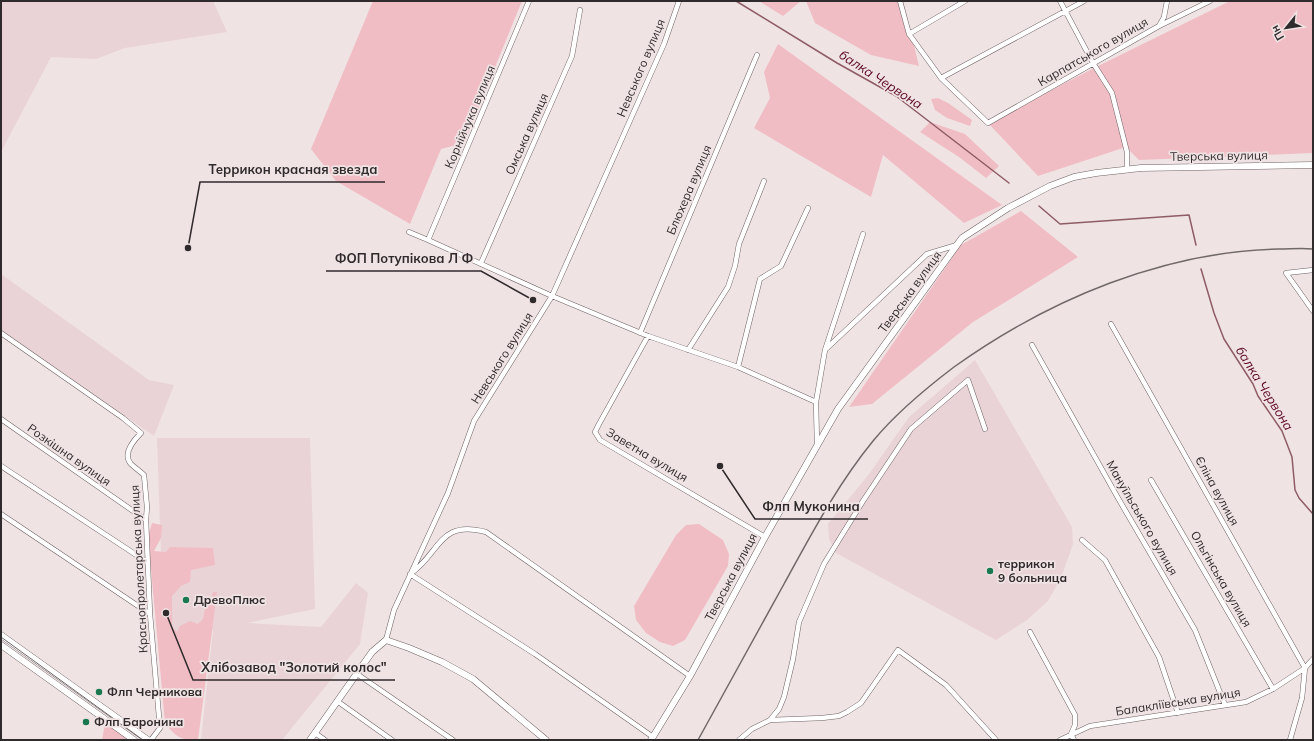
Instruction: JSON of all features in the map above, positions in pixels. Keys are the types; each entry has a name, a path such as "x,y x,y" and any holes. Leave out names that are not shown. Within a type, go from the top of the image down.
{"main road":[{"name":"Тверська вулиця","path":"652,738 690,676 765,536 838,409 962,238 1008,208 1050,186 1074,177 1141,168 1313,166"},
{"path":"1,635 149,740"},
{"path":"310,740 372,652 386,640 442,662 473,679 546,740"},
{"path":"1,645 134,740"}],"street":[{"name":"Корнійчука вулиця","path":"428,240 530,1"},
{"name":"Невського вулиця","path":"386,640 394,610 448,493 474,421 552,296 664,44 679,1"},
{"path":"900,1 909,34 941,78 1084,1"},
{"path":"909,34 965,1"},
{"path":"1060,1 1093,64 1112,93 1127,152 1127,170"},
{"path":"1159,26 1164,17 1167,1"},
{"name":"Карпатського вулиця","path":"941,78 988,123 1159,26 1210,1"},
{"name":"Омська вулиця","path":"481,263 572,56 580,10"},
{"name":"Блюхера вулиця","path":"640,333 757,55"},
{"path":"688,350 728,287 735,266 739,244 764,181"},
{"path":"738,367 760,279 780,266 808,208"},
{"path":"409,232 552,296 640,333 738,367 816,402"},
{"path":"817,444 816,402 825,350 863,234"},
{"path":"825,350 927,254 957,245"},
{"path":"1313,270 1286,273 1313,311"},
{"name":"Єліна вулиця","path":"1111,324 1305,668"},
{"name":"Краснопролетарська вулиця","path":"1,333 123,418 140,433 130,444 128,454 130,463 144,475 147,507 147,562 150,614 160,728 149,740"},
{"name":"Заветна вулиця","path":"648,336 595,432 600,440 765,536"},
{"name":"Мануїльського вулиця","path":"1032,346 1195,630 1225,705"},
{"path":"739,740 752,729 770,720 779,709 784,697 794,659 800,622 824,564 863,501 911,429 968,380 985,429"},
{"name":"Розкішна вулиця","path":"1,420 146,520"},
{"path":"1,466 147,562"},
{"name":"Ольгінська вулиця","path":"1151,480 1274,689"},
{"path":"1,514 150,614"},
{"path":"410,574 419,568 445,536 455,530 466,528 486,532 690,676"},
{"path":"1082,540 1105,560 1159,657 1178,712"},
{"name":"Тверська вулиця","path":"410,574 535,654 652,738"},
{"path":"1030,632 1075,715 1075,725 1071,734 1074,740"},
{"path":"770,720 822,718 839,716 847,712 861,703 898,650 946,685 996,740"},
{"name":"Балакліївська вулиця","path":"1060,740 1090,726 1246,702 1274,689 1305,668 1313,659"},
{"path":"1290,740 1302,698 1305,668"},
{"path":"357,674 453,740"},
{"path":"337,701 392,740"},
{"path":"315,733 325,740"}],"shaded area":[{"path":"1,1 213,1 227,32 125,48 96,59 51,57 1,152"},
{"path":"373,1 522,1 464,143 441,149 410,224 336,181 311,149"},
{"path":"759,1 801,1 783,16"},
{"path":"806,1 903,1 919,66 871,55 815,23"},
{"path":"1230,1 1313,1 1313,153 1139,160 1126,147 1038,176 988,123 1094,68"},
{"path":"778,44 1002,205 964,223 883,155 871,197 754,128 770,98 764,72"},
{"path":"938,98 948,103 972,120 970,126 947,118 935,110 931,99"},
{"path":"930,122 965,134 999,166 986,178 959,157 920,132"},
{"path":"1021,211 1078,257 973,322 872,404 849,407 961,245"},
{"path":"1,274 149,380 174,385 154,436 1,330"},
{"path":"975,360 1072,527 1073,544 1061,578 1048,601 1027,620 996,640 836,553 829,539 828,524 869,474 909,417"},
{"path":"157,438 310,438 315,609 247,623 321,627 356,583 368,593 360,644 282,740 201,740 213,630 164,640"},
{"path":"152,523 162,525 161,538 154,551 166,552 170,547 213,548 215,565 191,570 190,582 181,586 172,596 172,627 177,632 180,626 190,621 198,624 203,619 205,609 210,604 213,592 217,592 198,740 179,737 172,732 165,723 148,536"},
{"path":"699,524 723,540 729,554 728,566 685,640 673,646 660,642 646,633 636,620 634,606 676,535 686,525"},
{"path":"105,723 129,740 102,740"}],"waterway":[{"name":"балка Червона","path":"736,1 837,63 896,96 1009,183"},
{"name":"балка Червона","path":"1039,206 1060,224 1189,215 1196,245"},
{"name":"балка Червона","path":"1201,269 1214,313 1224,339 1253,384 1258,396 1282,431 1292,457 1295,490 1299,498 1313,514"}],"tram line":[{"path":"1,637 143,740"}],"railway":[{"path":"698,740 836,493 873,441 901,411 932,384 972,354 1029,320 1069,300 1110,283 1151,269 1214,255 1257,250 1313,249"}],"place":[{"name":"Террикон красная звезда","path":"188,248"},
{"name":"ФОП Потупікова Л Ф","path":"533,300"},
{"name":"Флп Муконина","path":"720,466"},
{"name":"террикон 9 больница","path":"990,571"},
{"name":"ДревоПлюс","path":"186,600"},
{"name":"Хлібозавод \"Золотий колос\"","path":"166,613"},
{"name":"Флп Черникова","path":"99,692"},
{"name":"Флп Баронина","path":"86,722"}]}
